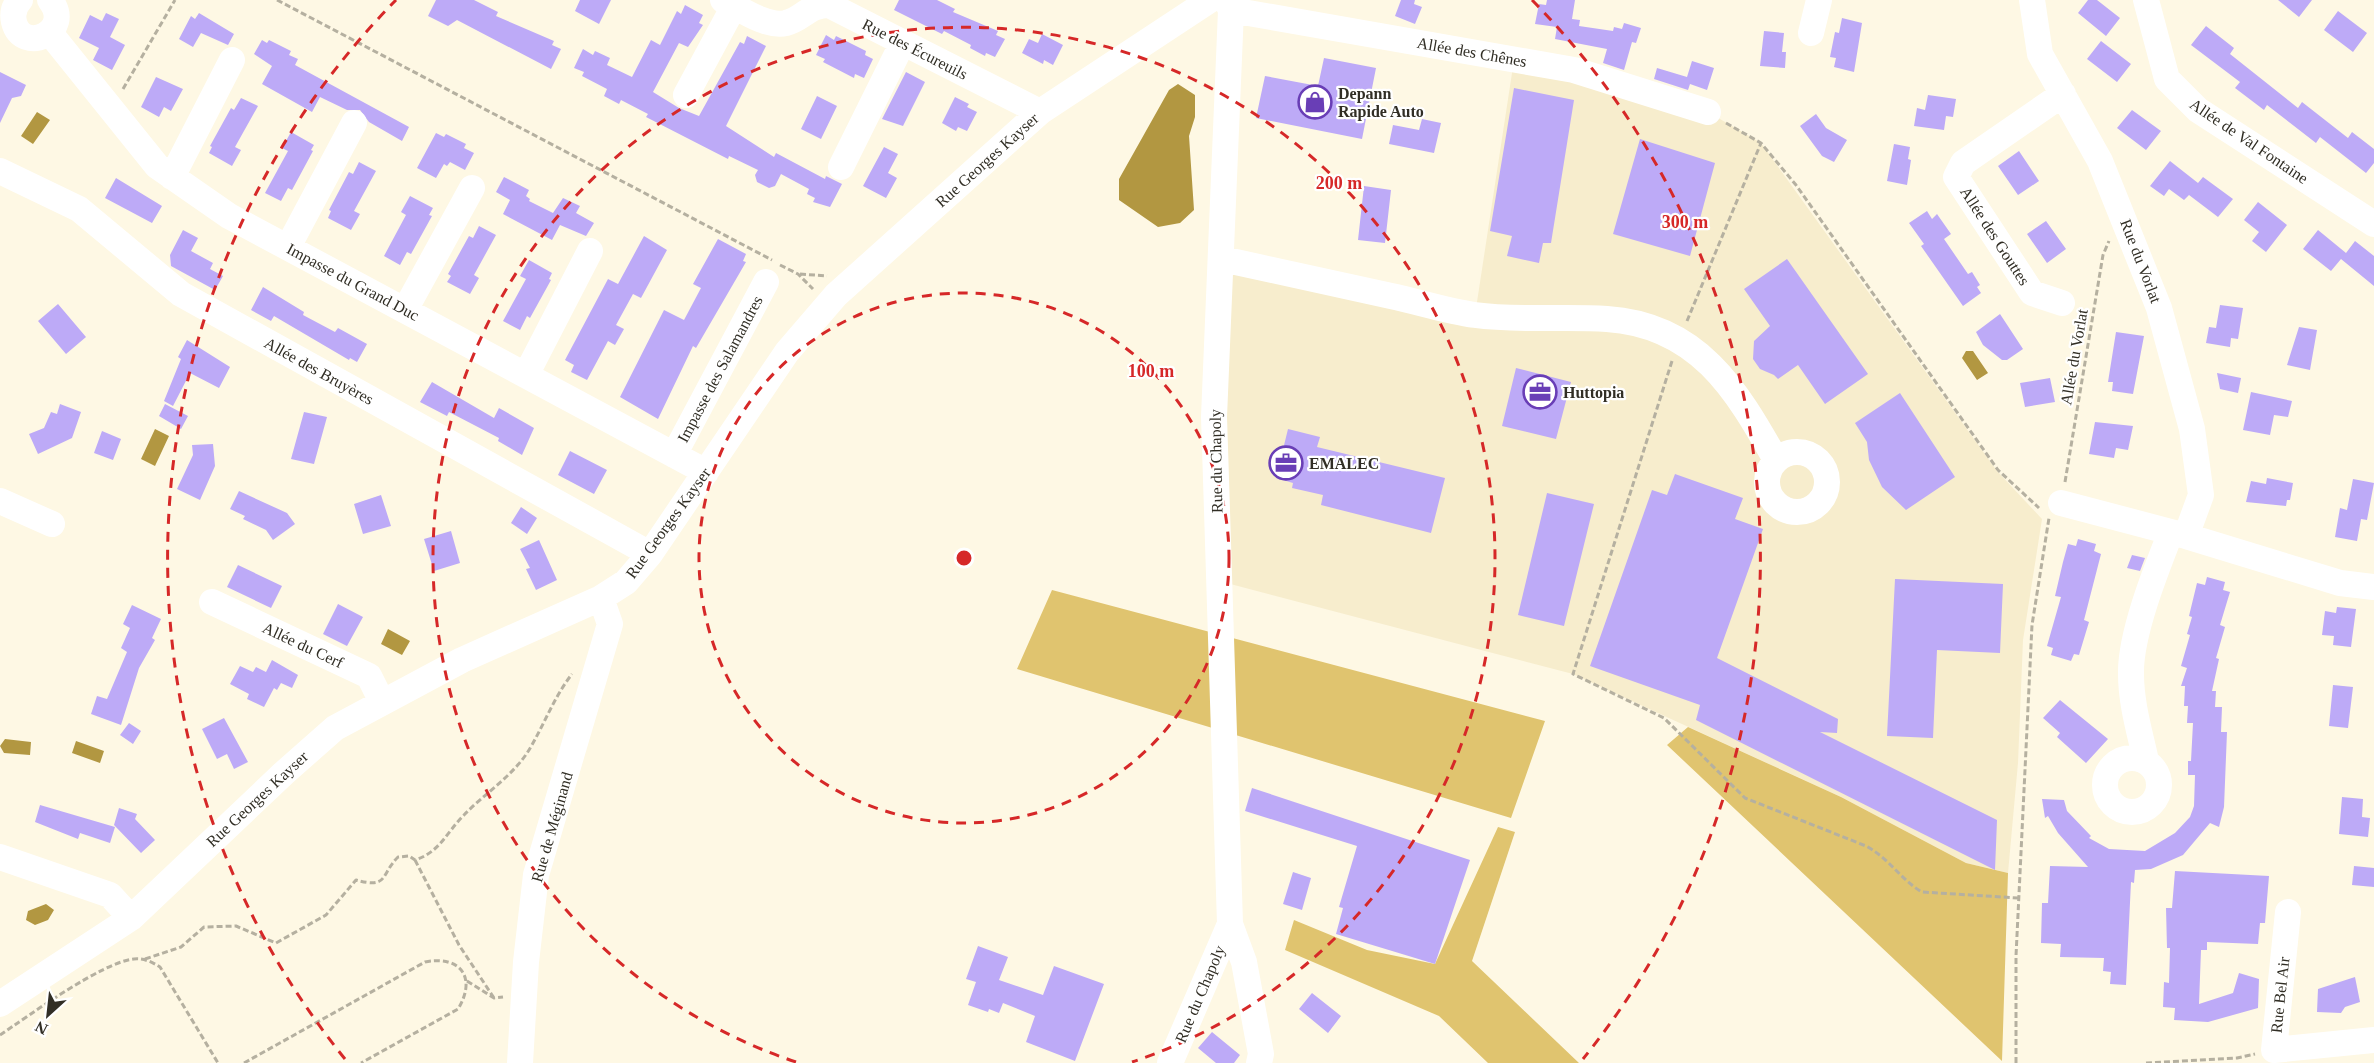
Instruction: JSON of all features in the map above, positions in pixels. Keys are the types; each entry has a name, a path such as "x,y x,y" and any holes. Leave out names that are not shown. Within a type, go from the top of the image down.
{"street":[{"path":"11,12 20,33 35,38 50,33 54,27 57,13 50,0"},
{"path":"1811,33 1819,0"},
{"name":"Rue du Vorlat","path":"2031,0 2040,54 2100,161 2159,308 2192,429 2201,495 2150,585 2130,673 2136,718 2146,761"},
{"name":"Allée de Val Fontaine","path":"2146,0 2167,79 2190,102 2374,224"},
{"path":"686,95 729,3"},
{"name":"Rue des Écureuils","path":"729,3 770,22 785,24 816,5 829,5 1040,112"},
{"name":"Allée des Chênes","path":"1222,3 1574,70 1708,112"},
{"name":"Rue Georges Kayser","path":"0,1004 131,918 284,773 335,728 462,660 601,598 626,582 650,554 787,352 836,295 1040,112 1129,51 1222,3"},
{"name":"Rue du Chapoly","path":"1222,3 1222,259 1214,417 1230,924 1244,962 1261,1054 1258,1063"},
{"name":"Impasse du Grand Duc","path":"50,33 157,166 229,216 706,472"},
{"path":"841,167 903,42"},
{"path":"172,177 231,60"},
{"name":"Allée des Gouttes","path":"2062,303 2032,292 1956,177 1963,163 2063,94"},
{"path":"288,247 354,123"},
{"name":"Allée des Bruyères","path":"0,171 79,209 181,294 650,554"},
{"path":"405,310 472,188"},
{"path":"526,375 590,252"},
{"path":"1222,259 1476,315 1610,319 1644,326 1679,340 1707,361 1727,381 1743,401 1776,460"},
{"name":"Impasse des Salamandres","path":"674,455 766,282"},
{"path":"0,501 52,524"},
{"path":"2055,507 2178,534 2340,583 2374,587"},
{"name":"Rue de Méginand","path":"520,1063 536,874 610,624 601,598"},
{"name":"Allée du Cerf","path":"212,602 369,676 382,702"},
{"path":"0,857 110,895 131,918"},
{"name":"Rue Bel Air","path":"2288,912 2274,1050 2374,1040"},
{"name":"Rue du Chapoly","path":"1170,1063 1230,924"}],"path":[{"path":"111,109 175,0"},
{"path":"277,0 798,274 829,276"},
{"path":"1708,112 1761,143 1796,185 1998,470 2039,508 2055,507"},
{"path":"1761,143 1679,340 1573,674 1664,718 1745,798 1866,846 1881,854 1914,888 1922,892 2019,898"},
{"name":"Allée du Vorlat","path":"2016,1063 2019,898 2032,625 2103,255 2112,236 2126,222"},
{"path":"415,860 429,856 441,846 465,813 476,806 528,752 575,670"},
{"path":"0,1035 102,970 125,960 145,959 181,947 204,927 236,926 276,943 326,915 356,880 378,883 385,879 398,857 409,856 415,860 459,945 494,998"},
{"path":"244,1063 425,962 442,958 459,967 468,981 494,998 524,995"},
{"path":"145,959 160,967 218,1063"},
{"path":"361,1063 458,1009 465,997 468,981"},
{"path":"2146,1063 2237,1058 2274,1050"}],"shaded area":[{"path":"1514,60 1708,112 1761,143 1997,471 2042,519 2023,640 2018,763 2008,873 1966,863 1841,797 1573,674 1219,581 1222,259 1475,315"},
{"path":"1178,84 1195,95 1195,117 1189,136 1194,210 1180,223 1158,227 1119,200 1119,179 1169,90"},
{"path":"37,112 50,120 33,144 21,136"},
{"path":"1966,351 1973,351 1988,373 1977,380 1962,358"},
{"path":"155,429 169,436 155,466 141,459"},
{"path":"1052,590 1545,721 1511,818 1017,669"},
{"path":"388,629 410,641 402,655 381,644"},
{"path":"1688,727 1841,797 1966,863 2008,873 2002,1061 1667,745"},
{"path":"5,739 31,742 30,755 4,753 0,746"},
{"path":"76,741 104,751 100,763 72,753"},
{"path":"1498,827 1515,832 1472,961 1579,1063 1488,1063 1439,1016 1285,950 1294,920 1367,950 1435,964"},
{"path":"46,904 54,910 48,920 35,925 26,920 28,911"}],"building":[{"path":"436,0 474,0 498,12 496,16 554,41 552,45 561,49 551,69 457,20 448,26 428,16"},
{"path":"580,0 611,0 599,24 575,11"},
{"path":"899,0 937,0 955,9 953,12 998,31 996,35 1005,39 995,57 986,53 985,56 970,48 971,45 944,31 942,34 894,10"},
{"path":"1401,0 1415,0 1414,4 1422,7 1415,24 1395,16"},
{"path":"1547,0 1575,0 1572,19 1580,20 1579,26 1613,31 1614,27 1622,29 1624,23 1641,28 1636,43 1632,42 1624,70 1603,63 1607,49 1555,39 1557,27 1535,24 1539,4 1546,5"},
{"path":"2088,0 2097,0 2120,18 2106,36 2078,13"},
{"path":"2278,0 2312,0 2299,17"},
{"path":"685,5 703,15 699,23 703,25 688,47 679,43 653,92 679,108 699,116 740,42 744,44 747,36 766,46 726,126 774,157 776,153 825,179 826,176 842,184 830,207 813,202 815,198 807,194 809,189 781,174 775,186 769,188 757,182 755,175 758,170 729,156 728,159 646,117 648,114 621,100 619,104 604,96 607,89 582,76 584,72 574,68 583,49 593,55 595,51 610,58 607,65 632,77 651,40 660,45 677,11 681,14"},
{"path":"2338,11 2367,33 2353,52 2324,30"},
{"path":"106,13 119,19 110,37 125,45 112,70 93,60 99,48 79,38 90,15 102,21"},
{"path":"199,13 234,34 228,45 201,33 193,47 179,39 191,16 195,19"},
{"path":"1842,18 1862,23 1854,72 1834,67 1836,58 1830,57 1835,32 1839,33"},
{"path":"2206,26 2234,48 2230,54 2298,108 2302,102 2348,138 2352,132 2374,149 2374,163 2366,173 2320,137 2316,143 2267,105 2264,110 2235,88 2240,82 2191,45"},
{"path":"1764,31 1784,33 1782,52 1786,52 1785,68 1760,66"},
{"path":"1042,34 1063,45 1053,65 1044,60 1043,64 1022,53 1029,39 1038,43"},
{"path":"826,35 834,40 836,36 866,51 865,55 873,59 864,78 855,74 854,78 823,62 825,59 816,55"},
{"path":"262,40 267,43 269,40 291,51 289,55 298,59 295,65 409,127 402,141 369,122 360,110 347,110 320,97 312,112 262,84 272,66 254,54"},
{"path":"2101,41 2131,64 2117,82 2087,59"},
{"name":"Depann Rapide Auto","path":"1324,58 1376,68 1362,139 1256,118 1265,76 1318,86"},
{"path":"1692,61 1714,68 1707,90 1690,84 1688,90 1654,79 1657,68 1687,77"},
{"path":"0,72 26,85 21,96 12,98 0,123"},
{"path":"906,72 925,82 903,126 882,119"},
{"path":"156,77 183,89 171,111 164,107 159,117 141,107"},
{"path":"1514,88 1574,100 1551,243 1543,243 1539,263 1507,256 1512,236 1490,231"},
{"path":"1928,95 1956,99 1953,117 1946,116 1944,130 1914,126 1917,108 1925,110"},
{"path":"817,96 837,106 821,139 801,129"},
{"path":"955,97 969,104 967,107 977,112 967,131 958,127 956,131 942,123"},
{"path":"241,98 258,106 235,147 241,150 232,166 209,153 212,147 210,146 231,108 234,110"},
{"path":"2132,110 2161,131 2146,150 2117,128"},
{"path":"1816,114 1826,128 1847,140 1834,162 1822,156 1800,126"},
{"path":"1422,119 1441,123 1434,153 1389,144 1393,125 1419,130"},
{"path":"291,132 314,145 292,190 288,188 281,201 265,193 288,151 282,148"},
{"path":"436,133 444,137 446,134 466,144 464,148 474,153 465,170 450,162 447,166 444,164 436,178 417,168"},
{"path":"1640,139 1715,163 1690,256 1613,234"},
{"path":"1894,144 1910,147 1908,159 1911,160 1907,185 1887,181"},
{"path":"884,147 898,154 888,173 897,178 886,198 863,186"},
{"path":"2019,151 2039,181 2018,195 1998,166"},
{"path":"2170,161 2198,183 2203,177 2233,199 2218,217 2189,195 2184,200 2169,189 2164,196 2150,186"},
{"path":"359,162 376,171 354,211 360,214 351,230 328,218 331,211 329,210 349,172 353,174"},
{"path":"504,177 529,190 526,196 530,199 529,201 553,213 563,198 580,206 576,213 594,223 586,236 560,225 552,240 503,214 510,200 496,192"},
{"path":"116,178 162,206 152,223 105,198"},
{"path":"1364,186 1391,190 1385,243 1358,240"},
{"path":"410,196 433,208 429,215 432,216 411,254 407,252 400,265 384,256 406,215 401,212"},
{"path":"2258,202 2287,225 2266,252 2252,241 2259,232 2244,220"},
{"path":"1927,211 1932,219 1937,214 1951,234 1944,239 1968,274 1972,272 1980,285 1977,287 1981,293 1963,306 1921,246 1924,244 1909,223"},
{"path":"2046,221 2066,249 2047,263 2027,234"},
{"path":"479,226 496,235 474,275 479,278 470,294 447,282 451,276 448,274 469,236 473,238"},
{"path":"183,230 198,238 191,251 213,263 210,269 223,276 215,290 171,266 170,255"},
{"path":"2318,230 2346,253 2355,241 2374,256 2374,286 2341,259 2331,271 2303,249"},
{"path":"644,236 667,250 641,298 633,294 616,325 624,329 615,345 608,341 587,380 571,372 574,365 565,360 608,279 618,284"},
{"path":"718,239 746,254 743,261 746,262 696,348 693,346 658,419 620,397 664,310 684,320 701,288 693,284"},
{"path":"1787,259 1868,374 1825,404 1798,365 1778,379 1760,369 1753,359 1754,341 1770,326 1744,289"},
{"path":"529,260 552,273 549,279 551,280 530,318 527,316 520,330 503,321 526,279 520,276"},
{"path":"263,287 304,312 303,315 335,332 338,328 367,344 357,362 350,358 349,360 274,316 271,321 251,310"},
{"path":"58,304 86,337 66,354 38,321"},
{"path":"2220,305 2243,308 2238,339 2231,338 2230,347 2206,343 2209,327 2216,328"},
{"path":"2000,314 2023,349 2007,360 2002,360 1983,345 1976,332"},
{"path":"2299,327 2317,330 2310,370 2287,365"},
{"path":"2116,332 2144,336 2133,394 2112,391 2113,382 2108,382"},
{"path":"187,340 230,367 219,388 190,373 173,406 164,401 181,359 178,357"},
{"path":"1516,368 1571,382 1556,439 1502,426"},
{"path":"2217,373 2241,378 2238,393 2220,389"},
{"path":"2050,378 2055,402 2025,407 2020,383"},
{"path":"432,382 494,418 499,408 534,428 522,455 498,441 499,438 449,412 447,416 420,402"},
{"path":"2251,392 2292,401 2288,417 2274,415 2270,435 2243,430"},
{"path":"1900,393 1955,477 1906,510 1882,487 1869,460 1867,442 1855,423"},
{"path":"60,404 81,412 72,438 38,454 29,434 44,428 51,412 57,414"},
{"path":"165,404 188,416 181,429 159,416"},
{"path":"304,412 327,417 314,464 291,459"},
{"path":"2095,422 2133,426 2128,450 2116,448 2114,458 2089,454"},
{"path":"1288,429 1320,437 1317,447 1445,478 1431,533 1321,505 1323,495 1292,488 1293,483 1276,478"},
{"path":"102,431 121,439 113,460 94,453"},
{"path":"213,444 215,466 200,500 177,489 193,455 192,445"},
{"path":"570,451 607,470 594,494 558,475"},
{"path":"1675,474 1743,498 1735,519 1763,529 1717,658 1838,719 1837,733 1820,732 1997,820 1995,870 1696,720 1700,705 1590,666 1652,490 1667,495"},
{"path":"2267,478 2293,483 2290,500 2287,500 2286,506 2246,502 2251,481 2266,484"},
{"path":"2353,479 2374,483 2367,520 2361,519 2357,541 2335,537 2340,508 2347,510"},
{"path":"239,491 287,513 295,524 273,540 266,530 243,519 245,516 230,509"},
{"path":"1547,493 1594,504 1564,626 1518,615"},
{"path":"381,495 391,526 363,534 354,504"},
{"path":"521,507 537,518 527,534 511,523"},
{"path":"451,531 460,563 434,571 424,539"},
{"path":"2078,539 2096,544 2094,551 2101,554 2084,620 2089,622 2079,655 2074,654 2071,661 2051,655 2053,648 2047,646 2061,597 2055,596 2068,544 2076,546"},
{"path":"539,540 557,580 536,590 526,569 530,568 520,549"},
{"path":"2132,555 2145,558 2140,571 2127,568"},
{"path":"238,565 282,586 271,608 227,587"},
{"path":"2207,577 2225,582 2223,590 2230,592 2220,625 2225,627 2216,658 2219,659 2212,691 2216,691 2215,707 2222,707 2221,732 2227,732 2224,807 2219,827 2210,823 2183,855 2151,869 2135,870 2134,883 2131,882 2126,985 2110,984 2111,972 2103,971 2104,958 2060,957 2061,944 2041,943 2042,903 2048,903 2050,866 2088,867 2058,833 2048,816 2045,818 2042,799 2064,800 2067,811 2091,836 2089,838 2109,849 2145,851 2175,833 2190,817 2194,806 2195,775 2188,775 2188,761 2191,761 2193,723 2187,723 2188,706 2184,706 2185,686 2181,686 2187,668 2181,666 2190,635 2187,634 2192,617 2189,616 2197,583 2205,585"},
{"path":"1895,579 2003,584 2000,653 1937,650 1933,738 1887,736"},
{"path":"338,604 363,617 347,646 323,634"},
{"path":"132,605 161,619 152,638 155,640 139,668 121,725 91,714 97,696 107,699 127,652 121,648 130,628 123,624"},
{"path":"2337,607 2356,609 2351,647 2333,645 2334,636 2322,635 2325,611 2336,613"},
{"path":"272,660 298,675 292,688 281,683 277,690 274,688 264,707 247,699 249,694 230,684 240,666 253,672 256,667 266,672"},
{"path":"2333,685 2353,687 2348,728 2329,726"},
{"path":"2060,700 2108,739 2086,763 2057,737 2060,733 2043,718"},
{"path":"224,718 248,762 234,769 227,754 217,759 202,729"},
{"path":"129,723 141,731 133,744 120,735"},
{"path":"1252,788 1470,860 1435,964 1336,934 1343,908 1339,907 1357,846 1245,811"},
{"path":"2342,797 2363,799 2362,817 2370,818 2368,837 2339,834"},
{"path":"40,805 115,827 110,843 80,833 78,839 35,822"},
{"path":"119,808 137,814 135,819 155,840 141,853 114,825"},
{"path":"2354,866 2374,868 2374,887 2352,885"},
{"path":"2175,871 2269,876 2265,923 2260,923 2258,944 2207,942 2207,950 2201,950 2199,1004 2233,993 2239,973 2259,979 2258,1008 2208,1022 2174,1020 2175,1008 2163,1007 2164,982 2169,983 2170,948 2167,948 2166,908 2172,908"},
{"path":"1293,872 1311,878 1302,910 1283,904"},
{"path":"978,946 1008,957 999,980 1043,995 1054,966 1104,984 1075,1061 1026,1042 1035,1016 1003,1003 999,1013 968,1005 976,982 966,979"},
{"path":"2355,977 2360,1002 2345,1007 2341,1013 2317,1012 2318,989"},
{"path":"1312,993 1341,1016 1328,1033 1299,1009"},
{"path":"1212,1032 1240,1055 1234,1063 1216,1063 1198,1048"}],"place":[{"name":"Depann Rapide Auto","path":"1315,102"},
{"name":"Huttopia","path":"1540,392"},
{"name":"EMALEC","path":"1286,463"}]}
